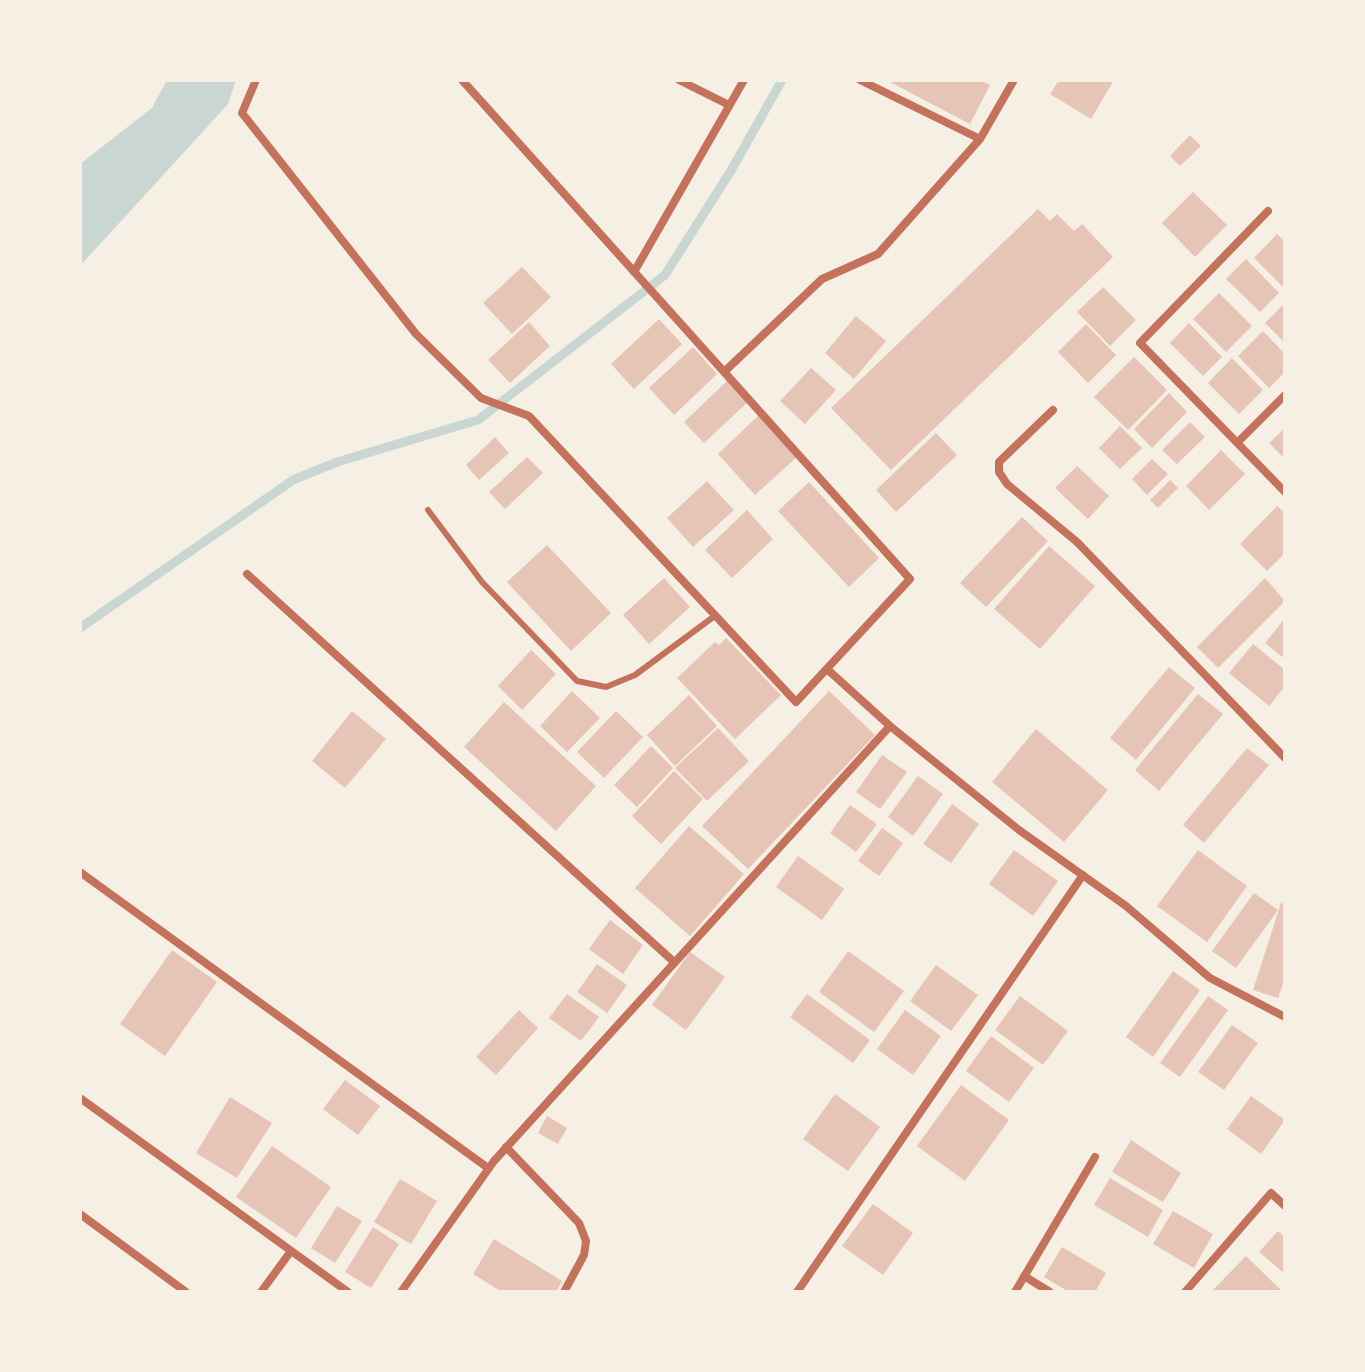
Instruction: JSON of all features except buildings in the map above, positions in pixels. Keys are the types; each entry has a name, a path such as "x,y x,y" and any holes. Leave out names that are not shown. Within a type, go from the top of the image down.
{"street":[{"path":"256,80 242,113 416,334 481,398 529,416 796,702 910,579 462,80"},
{"path":"679,80 729,105"},
{"path":"636,275 744,80"},
{"path":"860,80 980,139"},
{"path":"724,372 822,279 878,254 980,139 1014,80"},
{"path":"1268,211 1140,343 1285,492"},
{"path":"1237,443 1285,395"},
{"path":"1053,410 999,462 999,472 1007,484 1077,542 1285,758"},
{"path":"247,574 674,962"},
{"path":"828,670 890,726 1019,830 1126,906 1210,978 1285,1017"},
{"path":"401,1292 506,1147 890,726"},
{"path":"80,872 488,1168"},
{"path":"797,1292 1083,875"},
{"path":"80,1098 348,1292"},
{"path":"506,1147 579,1223 586,1241 584,1255 564,1292"},
{"path":"1015,1292 1095,1157"},
{"path":"1185,1292 1271,1193 1285,1206"},
{"path":"80,1214 186,1292"},
{"path":"261,1292 291,1251"},
{"path":"1024,1276 1050,1292"}],"lane":[{"path":"428,510 482,582 577,681 606,687 635,675 716,615"}],"shaded area":[{"path":"167,80 236,80 228,104 80,266 80,164 152,108"}],"waterway":[{"path":"80,628 293,480 337,462 478,420 665,275 732,169 782,80"}]}
